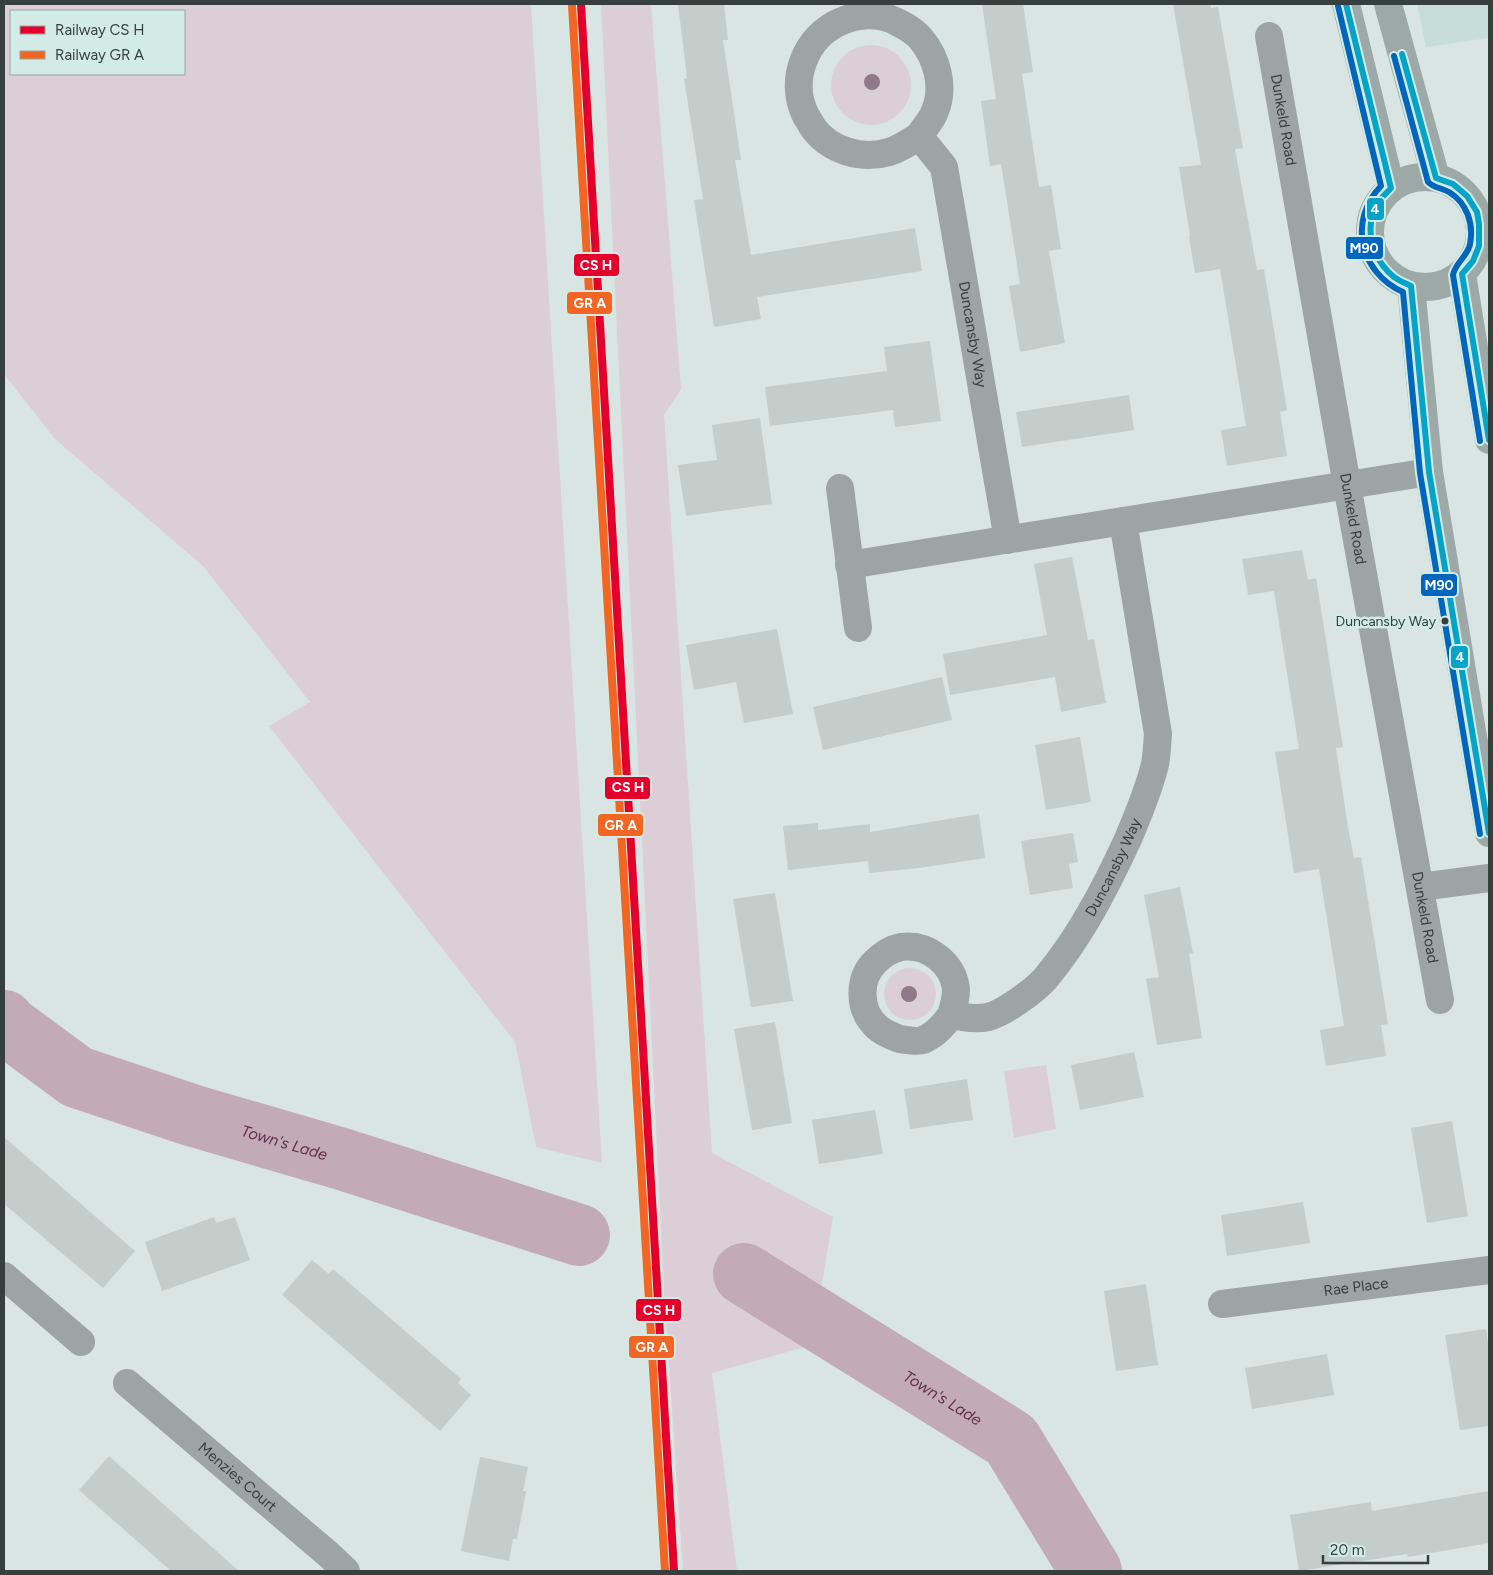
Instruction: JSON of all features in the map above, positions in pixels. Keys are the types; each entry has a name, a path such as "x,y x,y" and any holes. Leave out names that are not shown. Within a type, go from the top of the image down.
{"main road":[{"path":"1346,4 1391,188"},
{"path":"1388,4 1436,178"},
{"path":"1420,177 1436,178 1453,184 1467,196 1484,221 1479,246 1473,261 1462,274 1446,283 1429,288 1411,286 1395,279 1382,267 1374,252 1370,235 1372,217 1379,202 1391,188 1404,181 1420,177"},
{"path":"1462,274 1489,440"},
{"path":"1411,286 1429,472 1489,833"}],"street":[{"path":"868,15 886,17 905,25 921,38 932,55 938,74 939,92 935,111 919,136 890,152 869,156 849,153 831,144 813,129 802,107 798,84 803,61 810,46 820,34 834,24 850,18 868,15"},
{"name":"Dunkeld Road","path":"1269,36 1347,485 1440,1000"},
{"name":"Duncansby Way","path":"919,136 944,167 1008,540"},
{"path":"849,565 1429,472"},
{"path":"840,488 858,628"},
{"name":"Duncansby Way","path":"951,1015 976,1019 990,1016 1015,1004 1043,981 1077,937 1098,899 1126,843 1148,788 1155,763 1158,734 1123,521"},
{"path":"1420,886 1489,878"},
{"name":"Rae Place","path":"1222,1304 1489,1270"},
{"path":"4,1276 81,1342"},
{"name":"Menzies Court","path":"127,1383 346,1571"}],"shaded area":[{"path":"4,4 531,4 602,1163 536,1147 515,1042 269,726 310,702 203,566 55,439 4,374"},
{"path":"601,4 651,4 681,389 664,415 712,1153 833,1217 812,1345 712,1373 737,1571 683,1571 664,1291"},
{"path":"1417,4 1489,4 1489,38 1426,47"},
{"path":"863,45 879,45 900,56 911,77 911,93 900,114 879,125 863,125 849,119 837,107 831,93 831,77 837,63 849,51"},
{"path":"910,968 924,972 932,980 936,994 932,1008 924,1016 910,1020 896,1016 888,1008 884,994 888,980 896,972"},
{"path":"1046,1065 1056,1129 1014,1138 1004,1071"}],"building":[{"path":"678,4 724,4 728,40 723,40 741,160 735,160 751,255 915,228 922,271 757,297 761,319 714,327 694,200 703,199 684,79 687,78"},
{"path":"982,4 1023,4 1033,72 1022,74 1039,187 1051,185 1061,249 1049,251 1065,343 1020,352 1009,286 1020,284 1001,164 990,166 981,101 996,99"},
{"path":"1173,4 1210,4 1211,8 1218,7 1243,148 1235,149 1257,270 1264,269 1287,410 1280,412 1287,456 1227,466 1221,430 1246,426 1220,269 1195,273 1179,167 1201,165"},
{"path":"930,341 941,421 895,427 893,410 770,426 765,387 887,371 884,347"},
{"path":"1129,395 1134,430 1022,447 1016,412"},
{"path":"760,418 772,504 686,516 678,465 717,460 712,425"},
{"path":"1302,550 1308,580 1316,578 1343,747 1336,748 1348,827 1354,858 1361,857 1388,1024 1381,1025 1386,1056 1326,1066 1320,1030 1344,1026 1319,869 1294,873 1275,752 1299,749 1274,591 1248,595 1242,559"},
{"path":"1072,557 1088,640 1094,639 1106,703 1061,712 1055,677 950,695 943,654 1047,635 1034,564"},
{"path":"777,629 793,714 744,723 736,682 694,690 686,645"},
{"path":"942,677 952,720 823,750 813,707"},
{"path":"1080,737 1091,802 1046,810 1035,745"},
{"path":"979,814 985,858 869,873 868,861 788,870 783,826 818,823 818,830 870,824 870,832"},
{"path":"1073,833 1078,862 1069,864 1073,888 1030,895 1021,841"},
{"path":"1180,887 1193,953 1189,954 1202,1038 1157,1045 1146,979 1159,977 1144,895"},
{"path":"775,893 793,1001 751,1007 733,899"},
{"path":"775,1022 792,1123 752,1130 734,1029"},
{"path":"1134,1052 1144,1097 1080,1110 1071,1065"},
{"path":"967,1079 973,1120 910,1129 904,1089"},
{"path":"875,1110 883,1154 819,1164 812,1120"},
{"path":"1452,1121 1468,1216 1427,1223 1411,1128"},
{"path":"4,1137 135,1251 103,1288 4,1204"},
{"path":"1303,1202 1310,1243 1227,1256 1221,1215"},
{"path":"214,1217 216,1223 235,1217 250,1260 162,1291 145,1242"},
{"path":"312,1260 329,1274 333,1269 461,1379 458,1383 471,1395 440,1431 282,1295"},
{"path":"1146,1284 1158,1365 1116,1371 1104,1291"},
{"path":"1486,1329 1489,1352 1489,1426 1460,1430 1445,1335"},
{"path":"1327,1354 1334,1395 1252,1409 1245,1368"},
{"path":"109,1456 239,1571 171,1571 79,1490"},
{"path":"480,1457 528,1467 523,1491 526,1491 517,1539 513,1539 509,1561 461,1551"},
{"path":"1489,1491 1489,1543 1408,1557 1407,1554 1299,1571 1290,1515 1371,1502 1372,1511"}],"waterway":[{"name":"Town's Lade","path":"4,1021 5,1024 77,1077 191,1115 342,1159 579,1235"},
{"name":"Town's Lade","path":"744,1274 1011,1440 1091,1571"}],"transit line":[{"path":"581,4 674,1571"},
{"name":"4","path":"1346,4 1391,188 1379,201 1373,213 1371,223 1372,243 1386,270 1411,286 1429,472 1489,833"},
{"path":"572,5 665,1571"},
{"name":"M90","path":"1338,6 1381,186 1371,199 1364,214 1363,244 1368,259 1376,272 1388,283 1403,292 1420,473 1480,834"},
{"name":"4","path":"1402,54 1436,178 1453,184 1467,196 1477,212 1479,246 1473,261 1462,274 1489,440"},
{"name":"M90","path":"1394,56 1428,182 1455,197 1465,208 1470,222 1471,236 1469,248 1453,275 1480,441"}],"place":[{"name":"Duncansby Way","path":"1445,621"}]}
